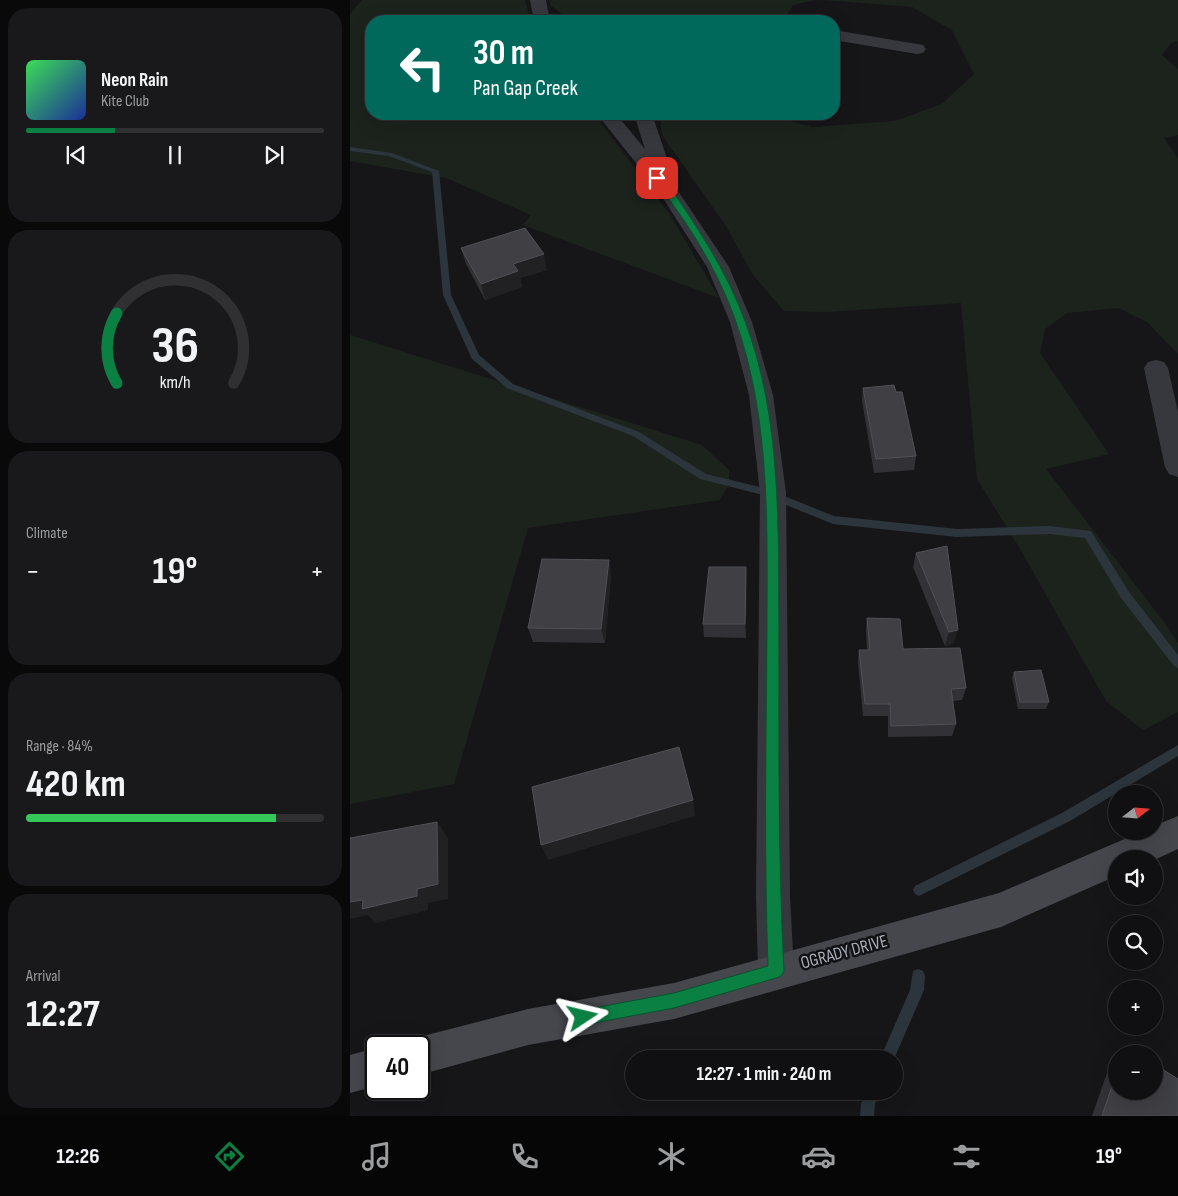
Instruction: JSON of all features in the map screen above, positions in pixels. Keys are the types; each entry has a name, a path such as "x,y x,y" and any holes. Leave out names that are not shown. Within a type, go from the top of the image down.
{"street":[{"path":"538,0 541,15"},
{"path":"840,35 917,49"},
{"path":"611,120 667,189 718,267 741,322 761,395 773,493 773,896 776,971"},
{"path":"645,120 667,189"},
{"path":"1156,368 1178,467"},
{"name":"OGRADY DRIVE","path":"1137,850 1178,832"},
{"name":"OGRADY DRIVE","path":"430,1053 528,1027 674,1001 776,971 1001,910 1108,863"},
{"path":"350,1074 365,1070"}],"shaded area":[{"path":"362,0 525,0 529,15 365,15 365,120 599,120 671,216 719,298 523,225 531,215 446,178 350,161 350,14"},
{"path":"549,0 816,0 793,5 787,15 563,15 550,5"},
{"path":"824,0 1178,0 1178,41 1171,43 1162,55 1178,69 1178,135 1164,138 1178,159 1178,354 1147,322 1118,308 1067,313 1045,329 1040,353 1109,454 1046,469 1164,622 1178,643 1178,712 1143,730 1106,701 1019,547 977,479 961,303 827,312 784,311 753,275 726,226 662,135 661,120 786,120 813,127 895,121 942,104 974,74 952,30 912,7"},
{"path":"350,335 702,445 729,470 729,484 720,500 528,528 454,784 350,804"}],"building":[{"path":"525,228 544,254 513,264 518,271 481,284 461,248"},
{"path":"894,385 896,392 902,392 916,456 876,459 863,388"},
{"path":"947,546 958,630 949,632 916,553"},
{"path":"542,559 609,560 601,629 528,628"},
{"path":"709,567 746,567 745,624 703,624"},
{"path":"867,618 900,619 903,649 960,648 966,688 951,689 956,724 891,726 890,704 865,704 859,650 870,650"},
{"path":"1041,670 1049,702 1020,702 1014,672"},
{"path":"679,747 693,800 541,845 532,787"},
{"path":"437,822 438,884 417,889 417,896 362,909 363,900 350,902 350,838"},
{"path":"1163,1070 1178,1079 1178,1116 1102,1116 1108,1098 1108,1100 1163,1100"}],"waterway":[{"path":"350,149 390,154 435,171 447,295 475,357 510,386 636,434 703,477 761,491 833,520 957,533 1050,530 1088,534 1125,595 1178,663"},
{"path":"919,890 1066,817 1178,750"},
{"path":"891,1050 917,990 918,976"},
{"path":"867,1116 870,1100"}],"route":[{"path":"583,1017 674,1001 776,971 773,896 773,493 761,395 741,322 718,267 667,189 657,178"}]}
